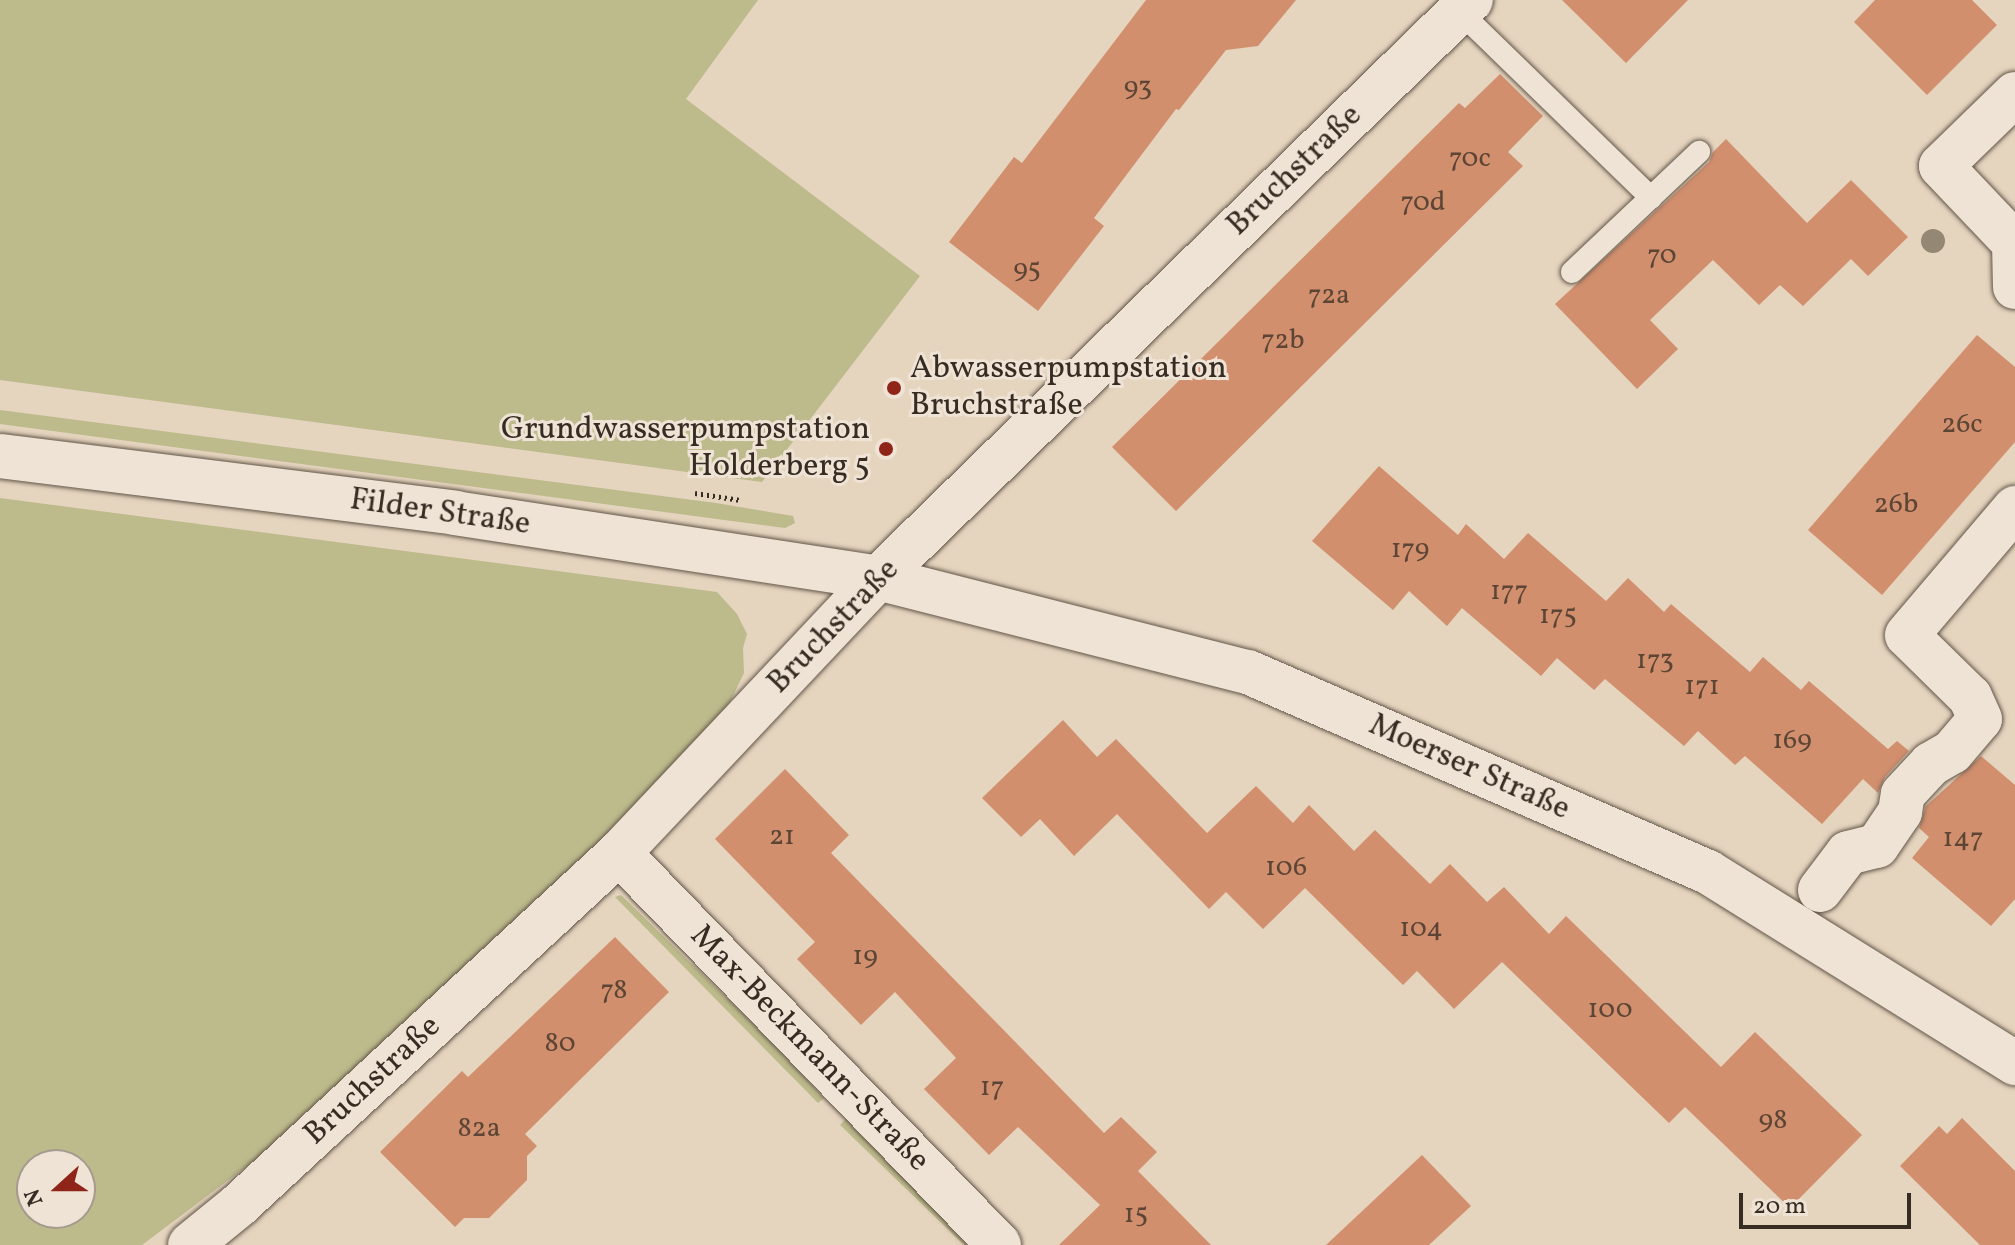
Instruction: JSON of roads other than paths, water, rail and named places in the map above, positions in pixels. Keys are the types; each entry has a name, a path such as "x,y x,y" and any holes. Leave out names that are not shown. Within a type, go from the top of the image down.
{"street":[{"name":"Bruchstraße","path":"190,1245 239,1205 619,853 878,578 1465,6"},
{"path":"2015,94 1941,166 2014,243 2015,287"},
{"name":"Filder Straße","path":"0,456 455,513 878,578"},
{"path":"1820,890 1848,853 1877,846 1900,812 1903,794 1931,764 1952,752 1980,719 1970,697 1907,635 2015,508"},
{"name":"Moerser Straße","path":"878,578 1248,672 1708,872 2015,1063"},
{"name":"Max-Beckmann-Straße","path":"619,853 999,1245"}],"lane":[{"path":"1465,6 1651,198"},
{"path":"1572,272 1699,152"}],"place":[{"name":"Abwasserpumpstation Bruchstraße","path":"894,388"},
{"name":"Grundwasserpumpstation Holderberg 5","path":"886,449"}]}
